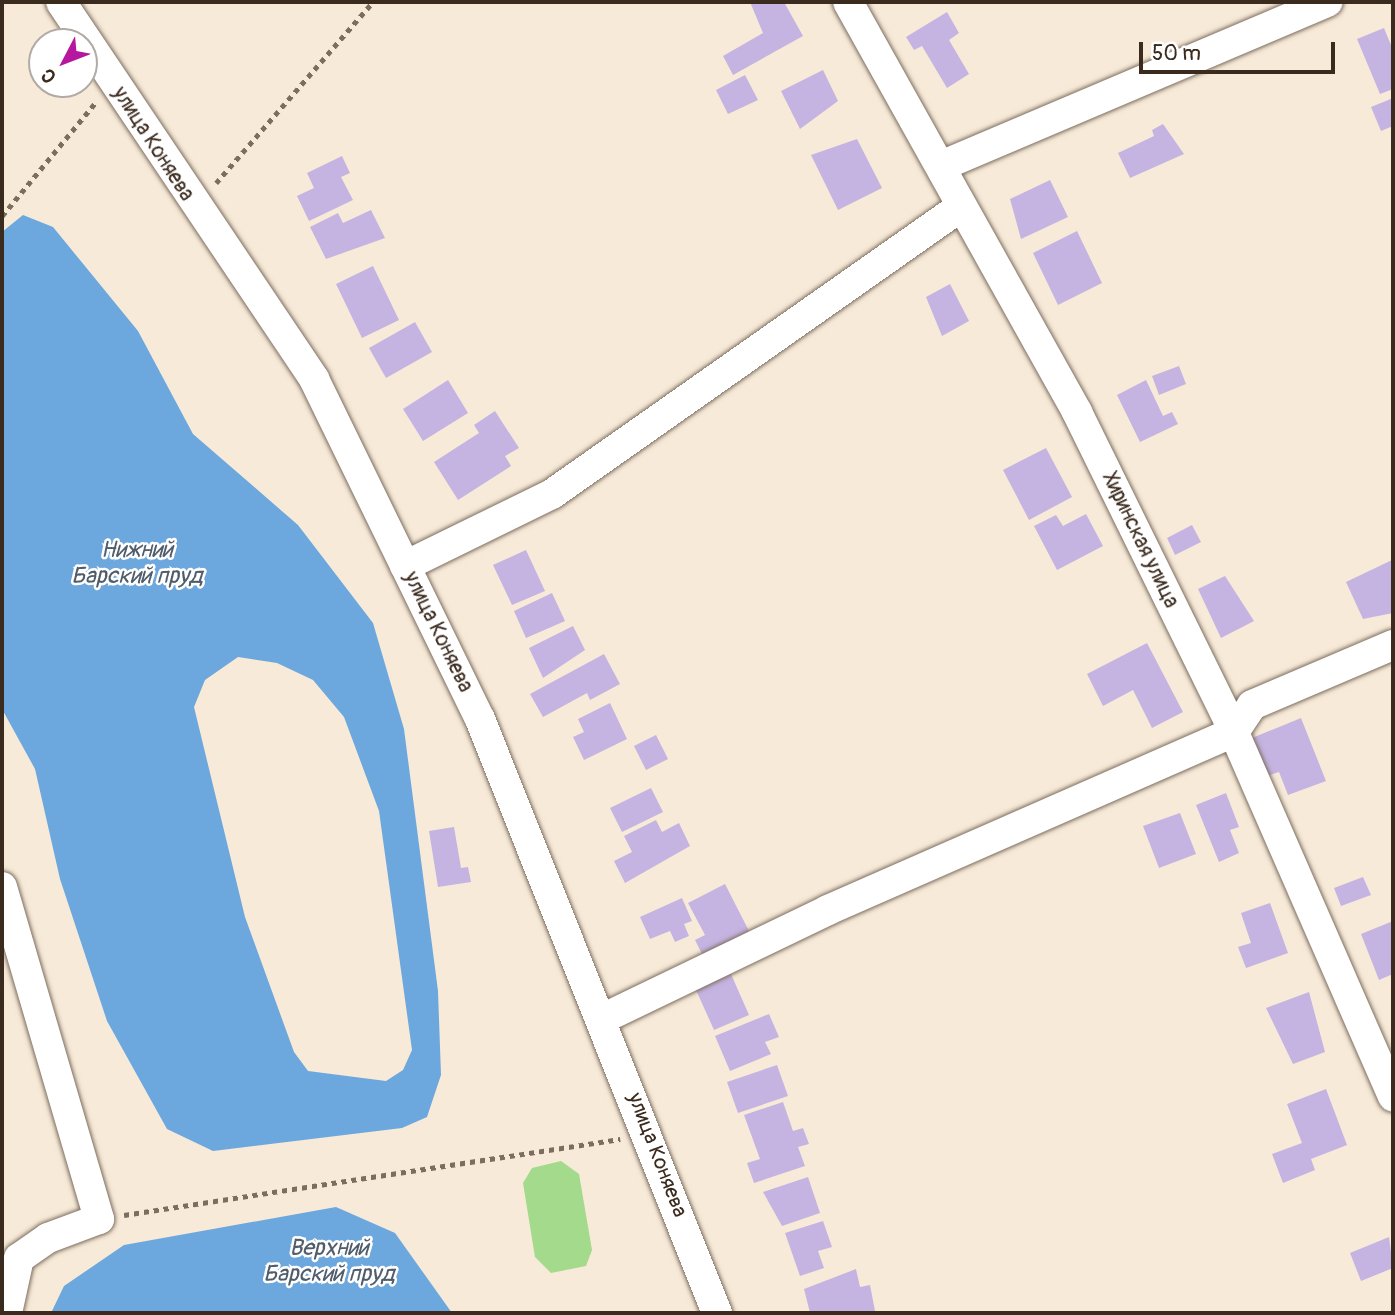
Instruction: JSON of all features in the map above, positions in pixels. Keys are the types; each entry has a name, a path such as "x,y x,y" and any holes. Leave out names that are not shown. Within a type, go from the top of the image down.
{"street":[{"name":"улица Коняева","path":"61,2 195,207 314,379 480,719 604,1018 717,1313"},
{"name":"Хиринская улица","path":"848,2 941,166 959,208 1077,412 1234,732 1393,1097"},
{"path":"941,166 1328,2"},
{"path":"405,566 552,495 959,208"},
{"path":"604,1018 828,911 1234,732 1252,705 1393,645"},
{"path":"2,887 99,1219 2,1251"},
{"path":"7,1313 19,1258 48,1238"}],"path":[{"path":"195,207 373,2"},
{"path":"2,216 113,83"},
{"path":"99,1219 650,1134"}],"green space":[{"path":"561,1161 579,1174 592,1250 586,1266 551,1273 535,1257 523,1183 532,1168"}],"water":[{"name":"Нижний Барский пруд","path":"23,215 53,227 138,331 193,434 298,525 373,623 404,729 438,991 441,1075 427,1117 402,1128 213,1151 167,1129 107,1021 60,879 35,769 2,709 2,232","holes":["238,657 277,663 313,680 344,717 379,811 412,1050 403,1070 386,1081 308,1071 294,1052 245,917 194,707 205,680"]},
{"name":"Верхний Барский пруд","path":"336,1207 395,1233 452,1313 51,1313 64,1286 124,1245"}],"building":[{"path":"750,2 784,2 803,36 733,75 723,56 763,33"},
{"path":"947,12 959,33 949,40 969,74 947,88 922,46 914,50 906,37"},
{"path":"1384,28 1393,50 1393,89 1380,94 1357,39"},
{"path":"823,70 838,101 800,129 781,91"},
{"path":"745,75 758,100 728,114 716,90"},
{"path":"1393,98 1393,126 1381,131 1371,107"},
{"path":"1163,124 1184,154 1130,178 1118,153 1154,136 1152,130"},
{"path":"857,139 882,188 838,210 811,155"},
{"path":"342,156 350,173 341,177 353,200 309,221 297,196 314,188 307,173"},
{"path":"1050,180 1068,217 1021,239 1010,199"},
{"path":"371,210 385,238 326,259 310,227 338,213 343,223"},
{"path":"1077,231 1102,283 1058,305 1033,253"},
{"path":"373,266 399,320 362,338 336,284"},
{"path":"950,284 969,321 942,336 926,297"},
{"path":"415,322 432,352 386,378 369,348"},
{"path":"1179,366 1186,384 1159,395 1152,376"},
{"path":"448,380 468,413 423,441 403,409"},
{"path":"1146,380 1163,416 1172,412 1178,424 1140,442 1117,395"},
{"path":"495,411 519,448 505,456 511,466 458,500 434,462 479,433 474,425"},
{"path":"1046,448 1072,497 1029,520 1003,470"},
{"path":"1086,514 1103,546 1057,570 1034,526 1056,515 1063,526"},
{"path":"1192,525 1201,542 1175,555 1167,538"},
{"path":"526,550 545,591 512,605 493,565"},
{"path":"1392,560 1393,613 1363,619 1346,582"},
{"path":"1225,576 1254,621 1221,638 1198,589"},
{"path":"552,593 565,621 526,638 514,611"},
{"path":"573,626 585,650 543,678 529,648"},
{"path":"1147,643 1183,712 1152,728 1133,690 1103,706 1087,674"},
{"path":"604,654 620,684 590,700 587,693 543,717 530,694"},
{"path":"610,703 627,739 584,760 573,737 584,732 578,719"},
{"path":"1301,718 1326,781 1288,795 1279,772 1267,776 1252,738"},
{"path":"656,735 668,759 646,770 634,746"},
{"path":"651,788 663,812 622,832 610,808"},
{"path":"1226,793 1239,827 1230,830 1239,853 1219,862 1196,805"},
{"path":"1180,813 1196,854 1159,868 1143,826"},
{"path":"656,820 662,832 679,823 690,846 625,883 614,861 632,852 624,836"},
{"path":"454,827 461,868 468,867 471,882 438,887 429,831"},
{"path":"1363,877 1371,895 1341,906 1334,888"},
{"path":"725,884 749,931 702,954 695,940 705,935 688,903"},
{"path":"682,898 692,921 684,924 689,936 675,942 670,931 650,939 640,917"},
{"path":"1270,903 1288,953 1246,968 1238,947 1251,943 1241,913"},
{"path":"1393,921 1393,974 1379,980 1361,934"},
{"path":"731,974 749,1015 714,1030 696,990"},
{"path":"1309,992 1325,1052 1293,1064 1266,1008"},
{"path":"769,1014 779,1037 765,1042 771,1054 730,1071 715,1036"},
{"path":"777,1065 788,1096 738,1113 727,1082"},
{"path":"1326,1089 1347,1145 1311,1159 1315,1170 1283,1183 1272,1154 1302,1143 1287,1104"},
{"path":"783,1102 793,1131 803,1128 809,1144 798,1147 805,1166 754,1183 747,1163 760,1159 744,1115"},
{"path":"808,1177 820,1213 782,1226 763,1192"},
{"path":"823,1221 832,1247 818,1251 824,1268 800,1276 785,1233"},
{"path":"1389,1237 1393,1268 1361,1281 1350,1253"},
{"path":"856,1269 860,1287 870,1285 875,1311 810,1313 804,1289"}]}
